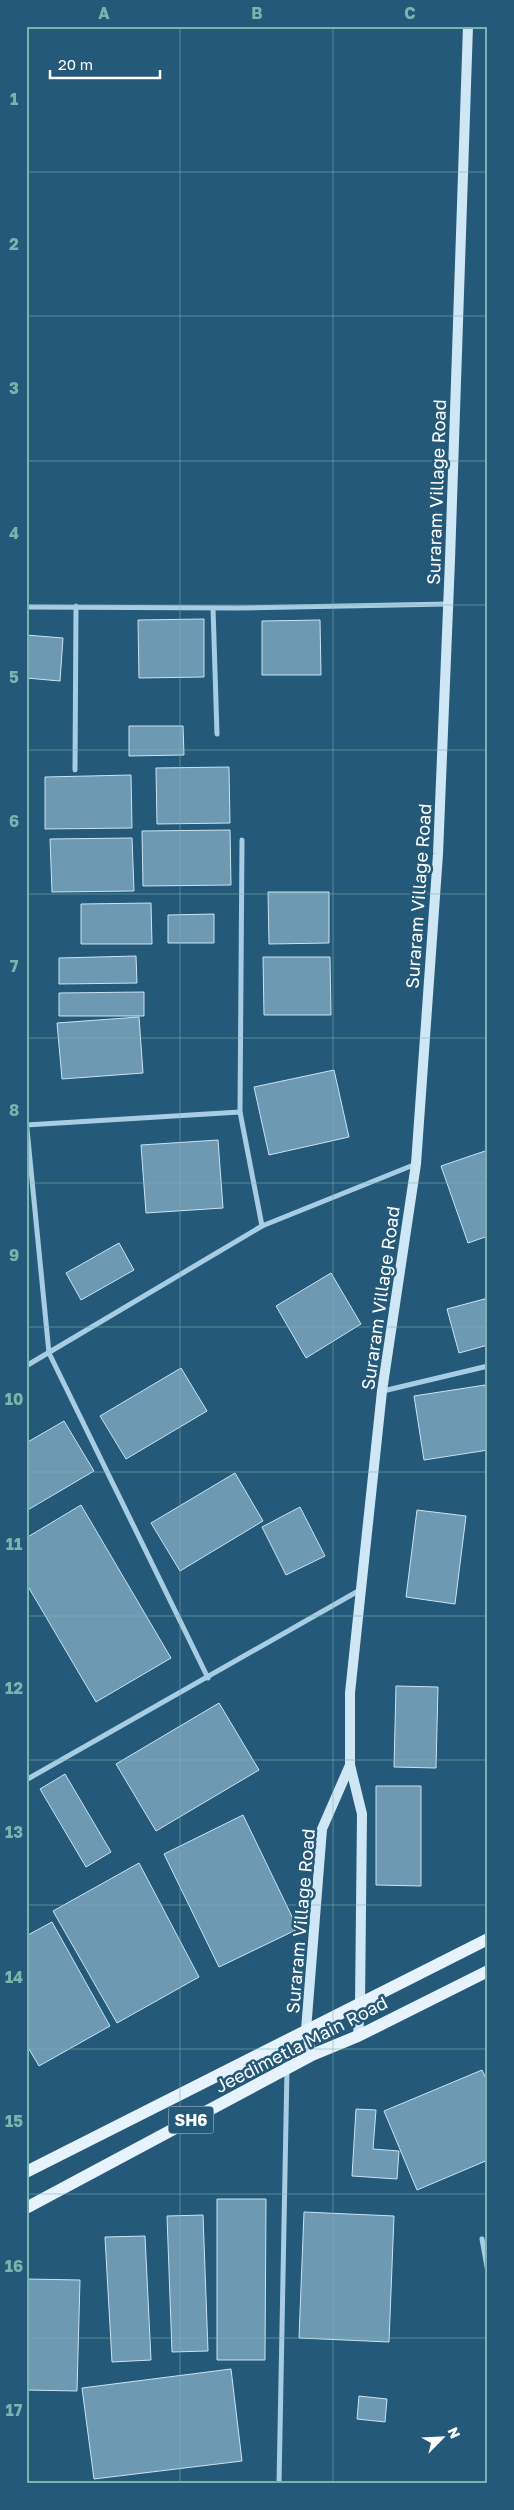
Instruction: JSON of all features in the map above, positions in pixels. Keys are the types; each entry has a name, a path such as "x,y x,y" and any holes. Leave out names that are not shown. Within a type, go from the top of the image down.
{"main road":[{"name":"Suraram Village Road","path":"358,2036 362,1814 350,1764 350,1693 382,1391 416,1164 438,854 468,26"},
{"name":"Suraram Village Road","path":"312,2056 306,2030 322,1829 350,1764"},
{"name":"Jeedimetla Main Road","path":"26,2172 488,1939"},
{"name":"Jeedimetla Main Road","path":"26,2208 287,2068 358,2036 488,1971"}],"street":[{"path":"26,607 213,608 448,604"},
{"path":"75,770 76,606"},
{"path":"213,608 217,734"},
{"path":"242,840 240,1112 262,1226"},
{"path":"26,1125 240,1112"},
{"path":"26,1119 49,1353 208,1678"},
{"path":"26,1366 262,1226 416,1164"},
{"path":"382,1391 488,1366"},
{"path":"26,1780 208,1678 361,1589"},
{"path":"279,2484 287,2068"},
{"path":"482,2239 488,2272"}],"building":[{"path":"204,619 204,677 139,678 138,620"},
{"path":"320,620 321,675 262,675 262,621"},
{"path":"26,635 63,638 60,681 26,678"},
{"path":"129,726 183,726 184,755 129,756"},
{"path":"229,767 230,823 157,824 156,768"},
{"path":"131,775 132,828 45,829 45,777"},
{"path":"230,830 231,885 143,886 142,831"},
{"path":"132,838 134,891 52,892 50,839"},
{"path":"268,892 329,892 329,943 269,944"},
{"path":"151,903 152,944 81,944 81,904"},
{"path":"214,914 214,943 168,943 168,915"},
{"path":"136,956 137,983 59,984 59,958"},
{"path":"263,957 330,957 331,1015 264,1015"},
{"path":"144,992 144,1016 59,1016 59,993"},
{"path":"139,1017 143,1073 62,1079 57,1023"},
{"path":"334,1070 349,1137 269,1155 254,1087"},
{"path":"218,1140 223,1208 146,1213 141,1145"},
{"path":"488,1150 488,1236 468,1243 441,1166"},
{"path":"119,1243 134,1270 81,1300 66,1273"},
{"path":"331,1273 361,1324 306,1358 276,1306"},
{"path":"488,1298 488,1345 459,1353 447,1309"},
{"path":"181,1368 207,1411 126,1459 100,1416"},
{"path":"485,1385 488,1403 488,1450 424,1460 414,1396"},
{"path":"64,1421 94,1471 26,1511 26,1443"},
{"path":"235,1473 263,1521 180,1571 151,1523"},
{"path":"81,1505 171,1658 96,1702 26,1583 26,1538"},
{"path":"300,1507 325,1556 286,1575 262,1527"},
{"path":"417,1510 466,1516 455,1604 406,1597"},
{"path":"396,1686 438,1687 436,1768 394,1767"},
{"path":"219,1703 259,1770 156,1831 116,1764"},
{"path":"65,1774 111,1852 86,1867 40,1789"},
{"path":"376,1786 421,1786 421,1886 376,1885"},
{"path":"243,1815 298,1929 219,1967 164,1854"},
{"path":"139,1863 199,1977 117,2023 53,1911"},
{"path":"52,1922 110,2026 39,2066 26,2044 26,1936"},
{"path":"482,2070 488,2083 488,2160 417,2190 384,2111"},
{"path":"356,2109 376,2110 373,2149 399,2151 397,2179 352,2176"},
{"path":"217,2199 266,2199 265,2360 217,2360"},
{"path":"304,2212 394,2216 389,2342 299,2338"},
{"path":"203,2215 208,2351 172,2352 167,2216"},
{"path":"145,2236 151,2360 112,2362 105,2237"},
{"path":"26,2279 80,2280 77,2391 26,2390"},
{"path":"231,2369 242,2461 94,2479 82,2388"},
{"path":"359,2396 387,2399 385,2422 357,2419"}]}
